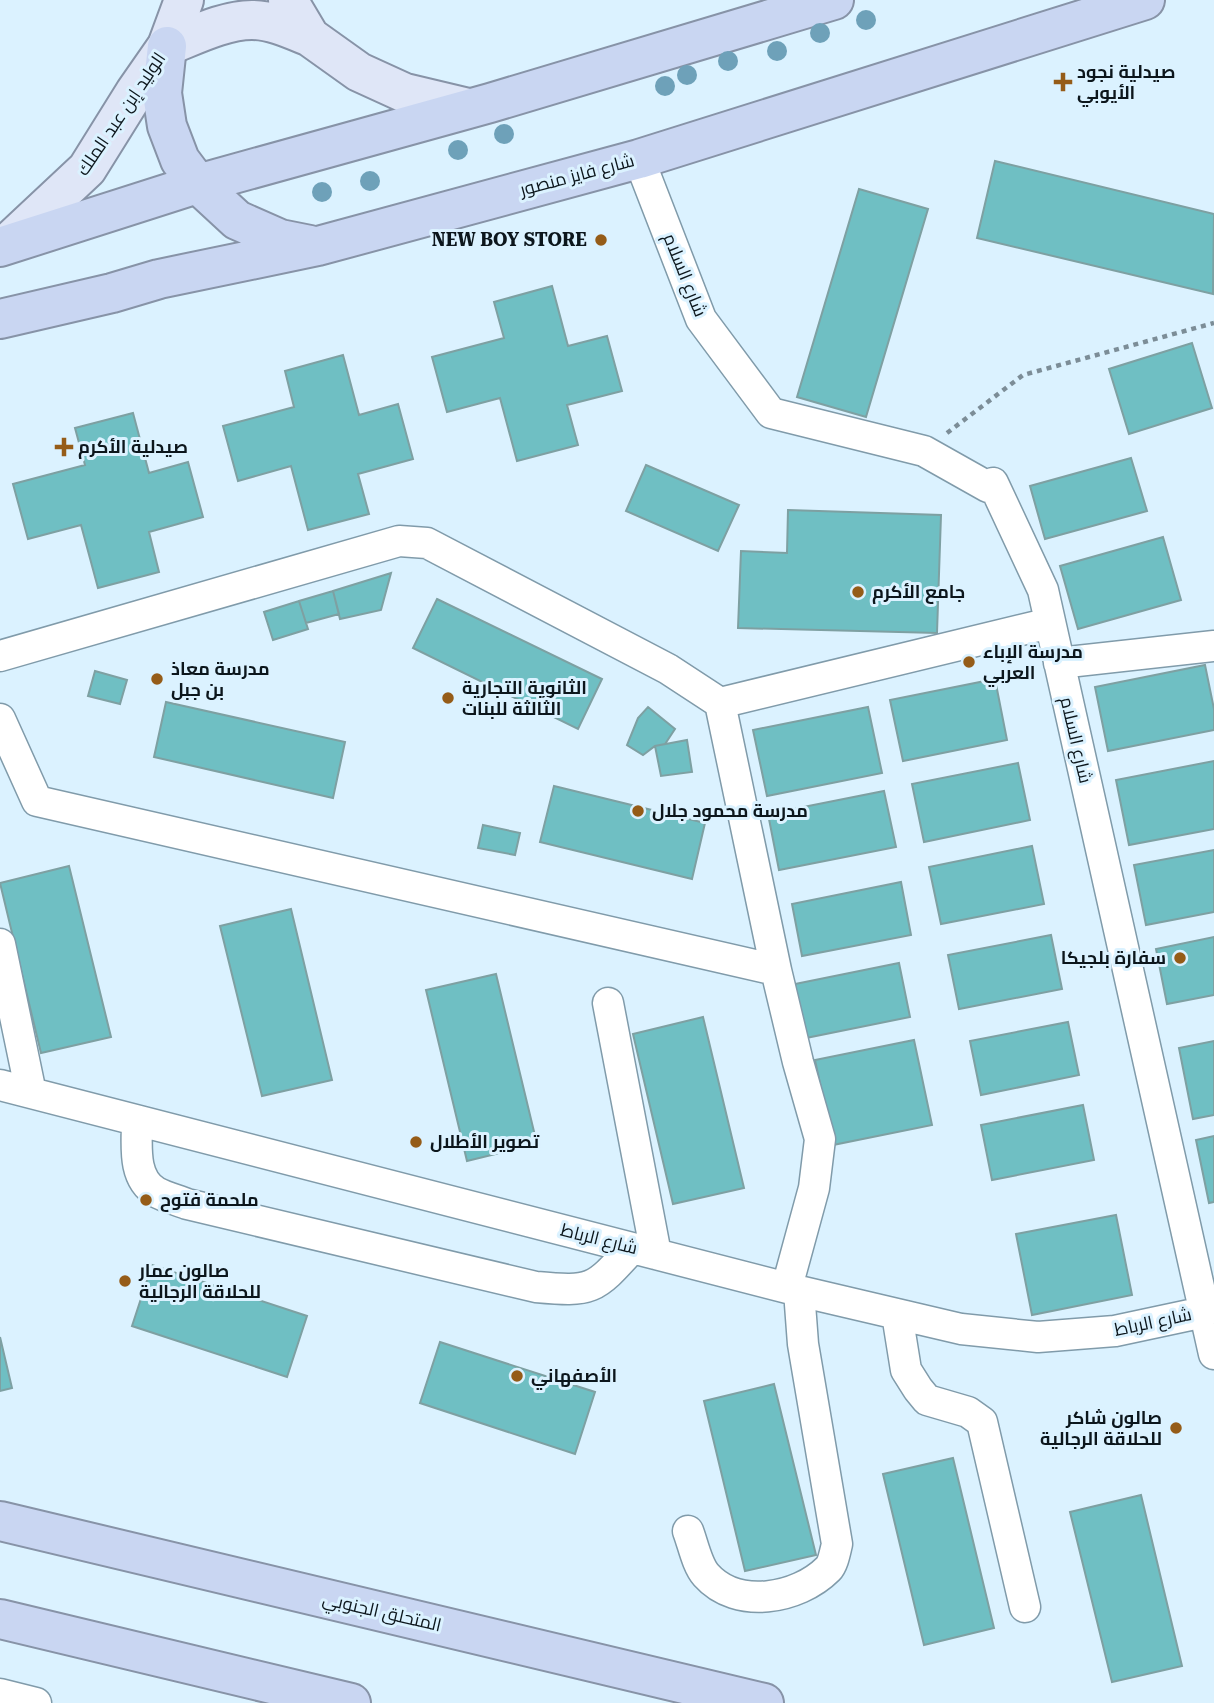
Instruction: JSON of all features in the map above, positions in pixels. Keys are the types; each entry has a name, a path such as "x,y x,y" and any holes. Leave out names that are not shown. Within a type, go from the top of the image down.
{"highway":[{"path":"4,245 198,184 834,0"},
{"name":"شارع فايز منصور","path":"0,319 112,293 159,279 318,246 639,159 1145,0"},
{"path":"167,46 162,93 167,127 180,160 198,184 237,220 280,239 318,246"},
{"name":"المتحلق الجنوبي","path":"0,1521 764,1703"},
{"path":"0,1619 296,1697 352,1703"}],"main road":[{"name":"الوليد إبن عبد الملك","path":"4,245 87,169 167,46 184,0"},
{"path":"288,0 310,37"},
{"path":"167,46 227,24 253,20 285,26 310,37 359,72 379,82 405,93 468,108"}],"street":[{"name":"شارع السلام","path":"639,159 701,319 771,413 924,451 988,487 993,483 1043,590 1214,1354"},
{"path":"0,656 399,541 426,543 667,669 720,703 776,970 820,1139 814,1188 793,1289 837,1544 830,1568 803,1587 759,1599 728,1592 705,1574 688,1531"},
{"path":"720,703 1050,623"},
{"path":"1059,663 1214,646"},
{"path":"0,719 37,801 776,970"},
{"path":"0,944 31,1093"},
{"path":"137,1121 136,1160 141,1175 154,1191 187,1204 536,1287 577,1290 603,1280 644,1251 608,1003"},
{"name":"شارع الرباط","path":"0,1085 793,1289 961,1329 1038,1337 1115,1331 1204,1312"},
{"path":"897,1314 906,1370 918,1389 927,1400 968,1412 982,1422 1026,1607"},
{"path":"0,1693 36,1703"}],"path":[{"path":"924,451 1023,375 1214,323"}],"building":[{"path":"995,161 1214,214 1213,294 977,238"},
{"path":"859,189 928,209 866,417 797,397"},
{"path":"552,286 568,346 607,336 622,391 567,405 578,445 517,461 500,398 447,412 432,357 504,338 494,302"},
{"path":"1192,343 1212,408 1129,434 1109,369"},
{"path":"343,355 359,415 398,404 413,459 358,474 369,514 308,530 291,466 238,481 223,426 294,407 285,371"},
{"path":"133,413 149,473 188,462 203,517 149,532 159,572 98,588 81,525 28,539 13,484 85,465 75,428"},
{"path":"1131,458 1147,511 1045,539 1030,486"},
{"path":"646,465 739,505 718,551 626,511"},
{"path":"788,510 941,515 937,633 738,628 741,551 787,553"},
{"path":"1163,537 1181,600 1078,629 1060,566"},
{"path":"391,573 381,610 340,619 333,591"},
{"path":"333,591 339,614 306,623 299,601"},
{"path":"437,599 602,679 578,729 413,648"},
{"path":"299,601 308,629 273,640 264,612"},
{"path":"1205,665 1214,709 1214,730 1108,751 1095,687"},
{"path":"95,671 127,680 120,704 88,696"},
{"path":"995,679 1007,740 903,761 890,700"},
{"path":"166,702 345,742 333,798 154,757"},
{"path":"648,707 675,729 665,744 655,746 643,755 627,745 638,718"},
{"path":"868,707 882,773 767,796 753,730"},
{"path":"687,740 692,772 661,776 655,746"},
{"path":"1214,761 1214,829 1129,845 1116,780"},
{"path":"1018,763 1030,820 924,842 912,784"},
{"path":"554,786 705,823 692,879 540,842"},
{"path":"884,791 896,847 779,870 768,814"},
{"path":"483,825 520,833 515,855 478,848"},
{"path":"1032,846 1044,904 941,924 929,867"},
{"path":"1214,850 1214,912 1146,925 1134,865"},
{"path":"69,866 111,1037 41,1053 0,883"},
{"path":"901,882 911,935 802,956 792,904"},
{"path":"291,909 332,1080 262,1096 220,926"},
{"path":"1051,935 1062,989 959,1009 948,955"},
{"path":"1214,937 1214,995 1167,1004 1156,949"},
{"path":"899,963 910,1017 801,1039 790,985"},
{"path":"496,974 537,1144 467,1161 426,990"},
{"path":"703,1017 744,1188 673,1204 633,1034"},
{"path":"1068,1022 1079,1075 981,1095 970,1041"},
{"path":"914,1040 932,1125 833,1145 815,1060"},
{"path":"1214,1041 1214,1115 1193,1119 1179,1048"},
{"path":"1083,1105 1094,1160 992,1180 981,1125"},
{"path":"1214,1136 1214,1202 1209,1203 1196,1140"},
{"path":"1116,1215 1132,1295 1032,1315 1016,1234"},
{"path":"152,1265 307,1316 287,1377 132,1326"},
{"path":"0,1337 12,1388 0,1391"},
{"path":"440,1342 595,1392 575,1454 420,1403"},
{"path":"774,1384 816,1555 745,1571 704,1401"},
{"path":"953,1458 994,1628 924,1645 883,1474"},
{"path":"1141,1495 1182,1666 1112,1682 1070,1512"}],"place":[{"name":"صيدلية نجود الأيوبي","path":"1063,82"},
{"name":"NEW BOY STORE","path":"601,240"},
{"name":"صيدلية الأكرم","path":"64,447"},
{"name":"جامع الأكرم","path":"858,592"},
{"name":"مدرسة الإباء العربي","path":"969,662"},
{"name":"مدرسة معاذ بن جبل","path":"157,679"},
{"name":"الثانوية التجارية الثالثة للبنات","path":"448,698"},
{"name":"مدرسة محمود جلال","path":"638,811"},
{"name":"سفارة بلجيكا","path":"1180,958"},
{"name":"تصوير الأطلال","path":"416,1142"},
{"name":"ملحمة فتوح","path":"146,1200"},
{"name":"صالون عمار للحلاقة الرجالية","path":"125,1281"},
{"name":"الأصفهاني","path":"517,1376"},
{"name":"صالون شاكر للحلاقة الرجالية","path":"1176,1428"}]}
